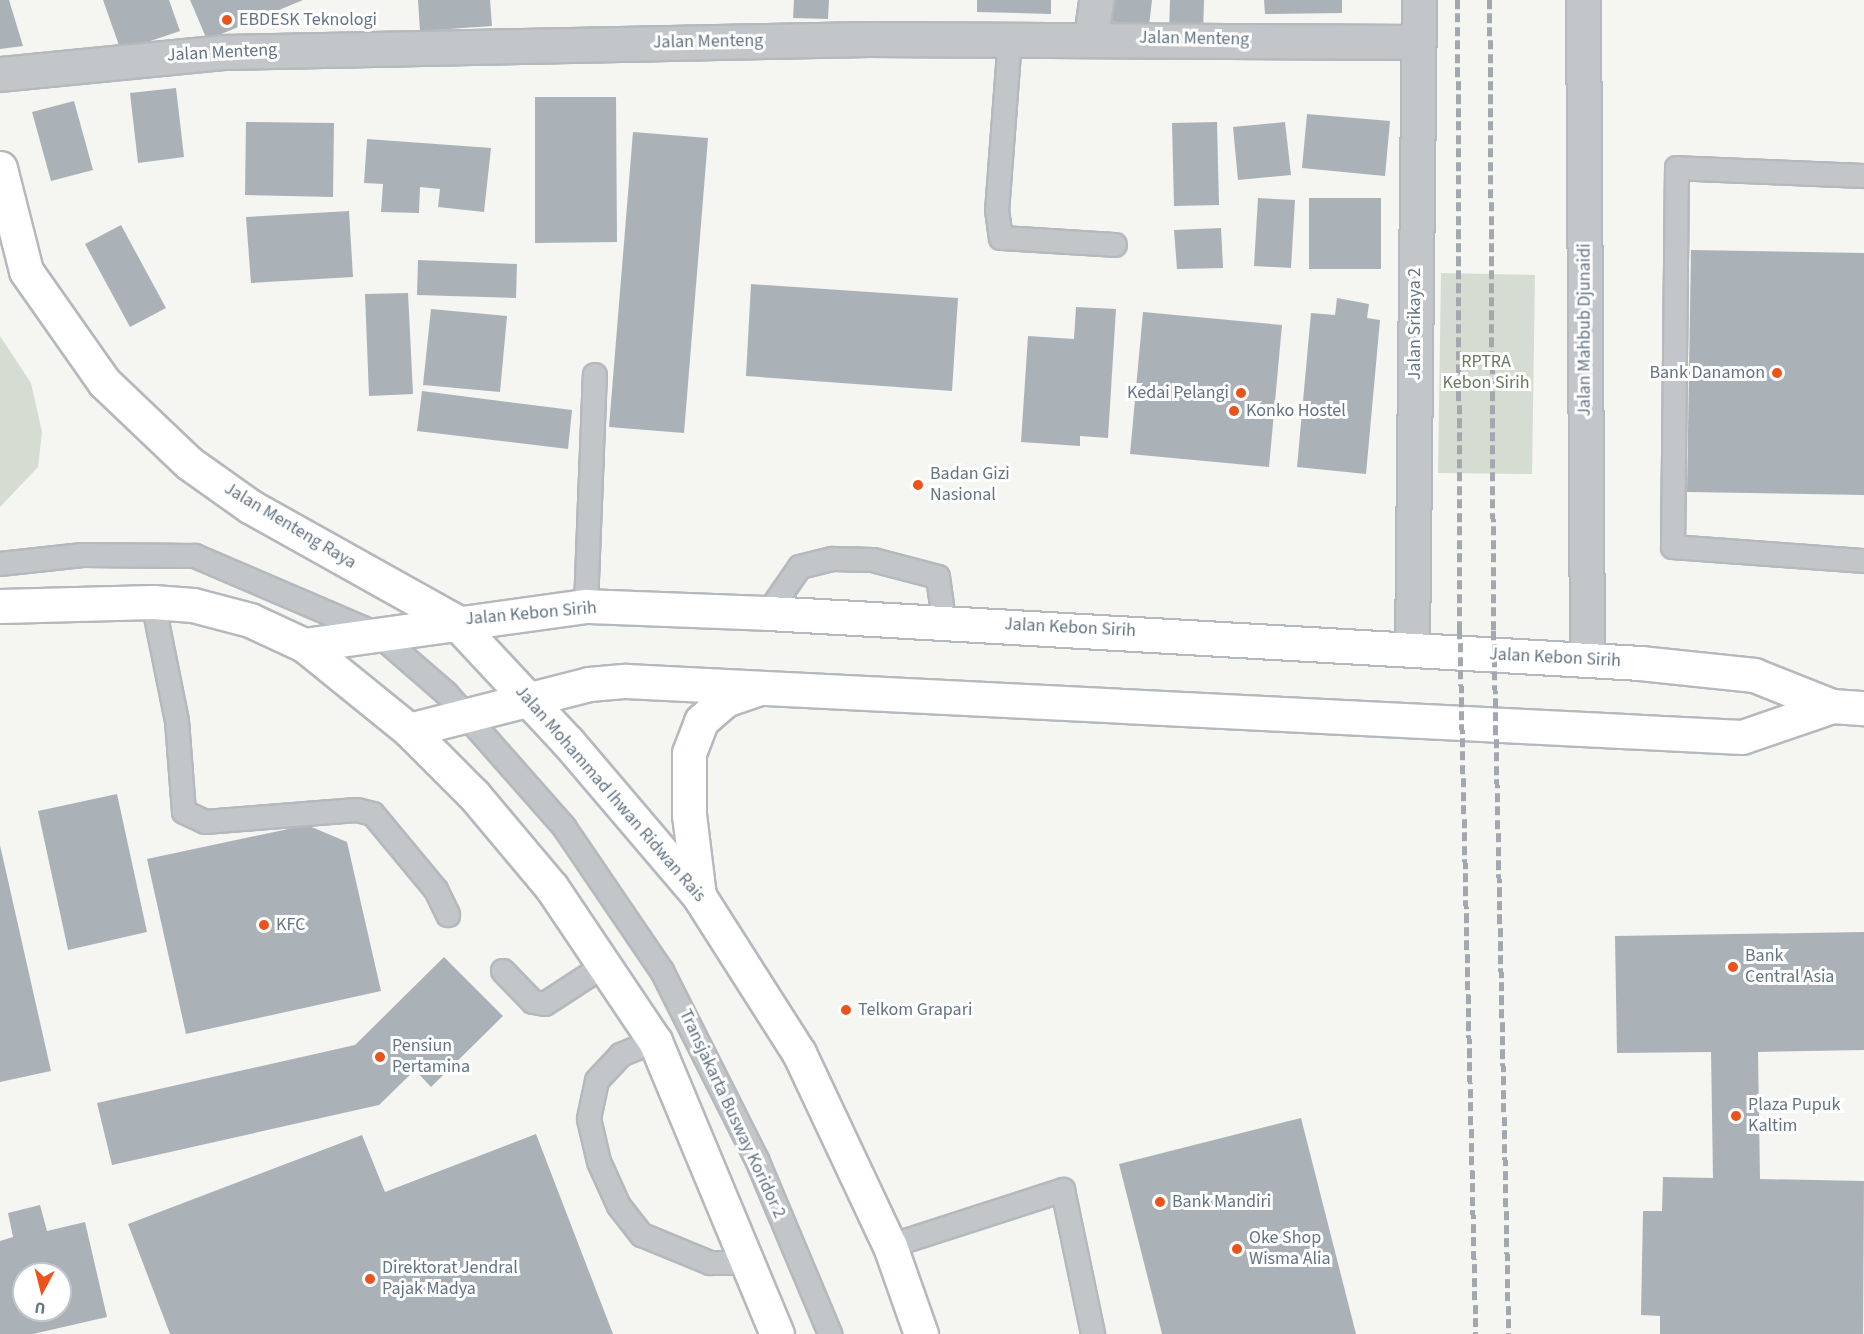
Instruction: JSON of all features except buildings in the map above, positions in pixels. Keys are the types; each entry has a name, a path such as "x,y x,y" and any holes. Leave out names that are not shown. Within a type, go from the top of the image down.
{"main road":[{"name":"Jalan Menteng Raya","path":"0,168 26,271 104,382 189,463 251,507 455,621"},
{"path":"0,249 26,271"},
{"path":"0,606 153,602 192,605 250,620 304,645 409,730 481,804 608,963 656,1041 777,1334"},
{"name":"Jalan Kebon Sirih","path":"304,645 379,635 455,621 585,606 944,620 1412,648 1587,660 1754,675 1848,707"},
{"name":"Jalan Mohammad Ihwan Ridwan Rais","path":"455,621 529,698 699,896 799,1053 890,1246 921,1334"},
{"name":"Jalan Kebon Sirih","path":"409,730 529,698 626,681 765,686 1742,737 1848,707"},
{"path":"699,896 689,815 689,753 701,721 725,700 765,686"}],"street":[{"path":"1091,37 1096,0"},
{"name":"Jalan Srikaya 2","path":"1412,648 1419,0"},
{"name":"Jalan Mahbub Djunaidi","path":"1583,0 1587,660"},
{"name":"Jalan Menteng","path":"0,74 224,52 1091,37 1418,42"}],"lane":[{"path":"1010,39 996,229 1000,238 1115,245"},
{"path":"1864,176 1677,168 1673,547 1864,561"},
{"path":"585,606 595,375"},
{"name":"Transjakarta Busway Koridor 2","path":"0,564 83,555 195,556 379,635 467,715 564,827 662,971 752,1149 830,1334"},
{"path":"768,613 800,567 833,559 873,560 938,577 944,620"},
{"path":"153,602 177,722 184,812 205,822 357,810 373,814 436,890 448,915"},
{"path":"504,971 533,1002 545,1004 608,963"},
{"path":"656,1041 621,1055 597,1081 589,1119 599,1162 619,1206 642,1235 710,1263 748,1263"},
{"path":"890,1246 1063,1191 1093,1334"}],"green space":[{"name":"RPTRA Kebon Sirih","path":"1441,273 1535,275 1532,474 1438,473"},
{"path":"0,336 31,383 42,432 38,467 0,507"}],"railway":[{"path":"1458,0 1460,630 1476,1334"},
{"path":"1490,0 1494,631 1509,1334"}],"place":[{"name":"EBDESK Teknologi","path":"227,20"},
{"name":"Bank Danamon","path":"1777,373"},
{"name":"Kedai Pelangi","path":"1241,393"},
{"name":"Konko Hostel","path":"1234,411"},
{"name":"Badan Gizi Nasional","path":"918,485"},
{"name":"KFC","path":"264,925"},
{"name":"Bank Central Asia","path":"1733,967"},
{"name":"Telkom Grapari","path":"846,1010"},
{"name":"Pensiun Pertamina","path":"380,1057"},
{"name":"Plaza Pupuk Kaltim","path":"1736,1116"},
{"name":"Bank Mandiri","path":"1160,1202"},
{"name":"Oke Shop Wisma Alia","path":"1237,1249"},
{"name":"Direktorat Jendral Pajak Madya","path":"370,1279"}]}
